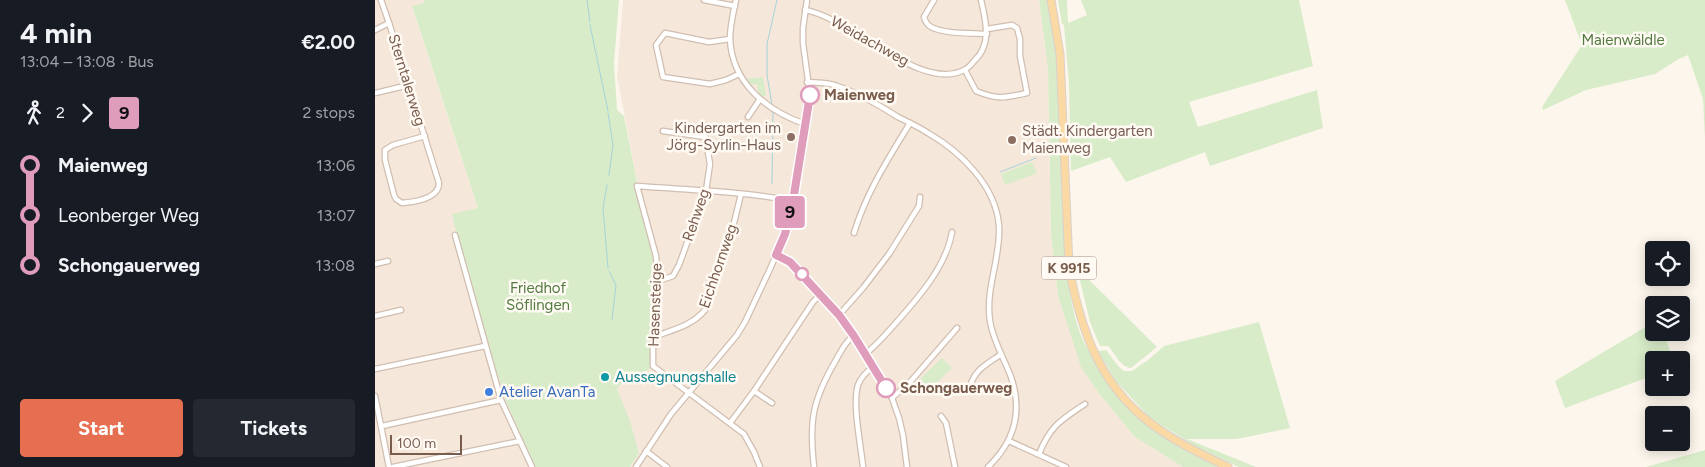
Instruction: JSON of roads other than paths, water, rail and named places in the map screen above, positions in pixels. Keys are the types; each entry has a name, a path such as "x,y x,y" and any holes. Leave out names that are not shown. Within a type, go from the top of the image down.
{"main road":[{"name":"K 9915","path":"1051,0 1061,54 1069,267 1076,306 1085,332 1109,379 1135,409 1159,430 1193,450 1228,467"}],"street":[{"name":"Sterntalerweg","path":"381,0 425,136 439,188 435,194 402,203 396,199 394,194 385,160 385,150 425,136"},
{"path":"704,0 735,6"},
{"path":"736,0 730,39 739,74 751,91 774,110 805,124"},
{"path":"636,467 671,414 724,352 743,325 785,234 793,201 807,105 808,84 803,43 807,0"},
{"path":"934,0 924,17 926,23 932,27 951,31 987,31 1012,25 1017,28 1027,94 993,98 976,91 965,70 983,49 987,31 981,0"},
{"name":"Weidachweg","path":"805,10 823,14 858,33 903,62 930,72 948,74 965,70"},
{"path":"375,30 389,23"},
{"path":"730,39 709,42 665,33 656,45 663,77 710,84 739,74"},
{"path":"808,84 839,86 875,103 928,133 959,155 993,199 999,227 990,294 990,319 993,336 1011,376 1017,407 1015,423 1009,441 988,467"},
{"path":"375,93 409,85"},
{"path":"748,117 760,99"},
{"path":"854,233 859,216 875,180 910,123"},
{"name":"Rehweg","path":"658,281 673,276 705,191 710,164 703,124"},
{"path":"663,131 705,137"},
{"name":"Hasensteige","path":"689,392 653,366 653,337 658,281 656,256 637,186 705,191"},
{"path":"705,191 793,201"},
{"name":"Eichhornweg","path":"653,337 689,324 705,310 733,228 741,194"},
{"path":"839,315 889,254 919,206 920,197"},
{"path":"865,354 894,325 931,280 949,246 952,232"},
{"path":"455,235 501,400 532,467"},
{"path":"776,255 790,262 839,315 854,336 892,398 901,427 907,467"},
{"path":"375,264 388,261"},
{"path":"730,423 819,295"},
{"path":"375,316 401,310"},
{"path":"892,398 911,381 957,328"},
{"path":"814,467 811,432 813,410 829,371 845,344 854,336"},
{"path":"375,369 485,346"},
{"path":"970,387 974,375 1000,355"},
{"path":"863,467 856,402 857,387 861,378 873,367"},
{"path":"754,391 772,403"},
{"path":"689,392 746,437 760,467"},
{"path":"375,396 391,467 520,441"},
{"path":"382,426 501,400"},
{"path":"1039,454 1045,438 1057,424 1085,404"},
{"path":"941,416 946,423 955,467"},
{"path":"1009,441 1066,467"},
{"path":"646,451 667,467"}],"waterway":[{"path":"587,0 590,22"},
{"path":"772,105 767,75 767,44 777,0"},
{"path":"590,25 608,111"},
{"path":"772,184 773,112"},
{"path":"608,113 613,145 609,175"},
{"path":"1000,172 1036,158"},
{"path":"607,185 603,208 608,268"},
{"path":"609,271 616,285 612,320"}],"place":[{"name":"Maienweg","path":"810,95"},
{"name":"Kindergarten im Jörg-Syrlin-Haus","path":"791,137"},
{"name":"Städt. Kindergarten Maienweg","path":"1012,140"},
{"name":"Aussegnungshalle","path":"605,377"},
{"name":"Schongauerweg","path":"886,388"},
{"name":"Atelier AvanTa","path":"489,392"}],"park label":[{"name":"Maienwäldle","path":"1623,40"},
{"name":"Friedhof Söflingen","path":"538,296"}]}
